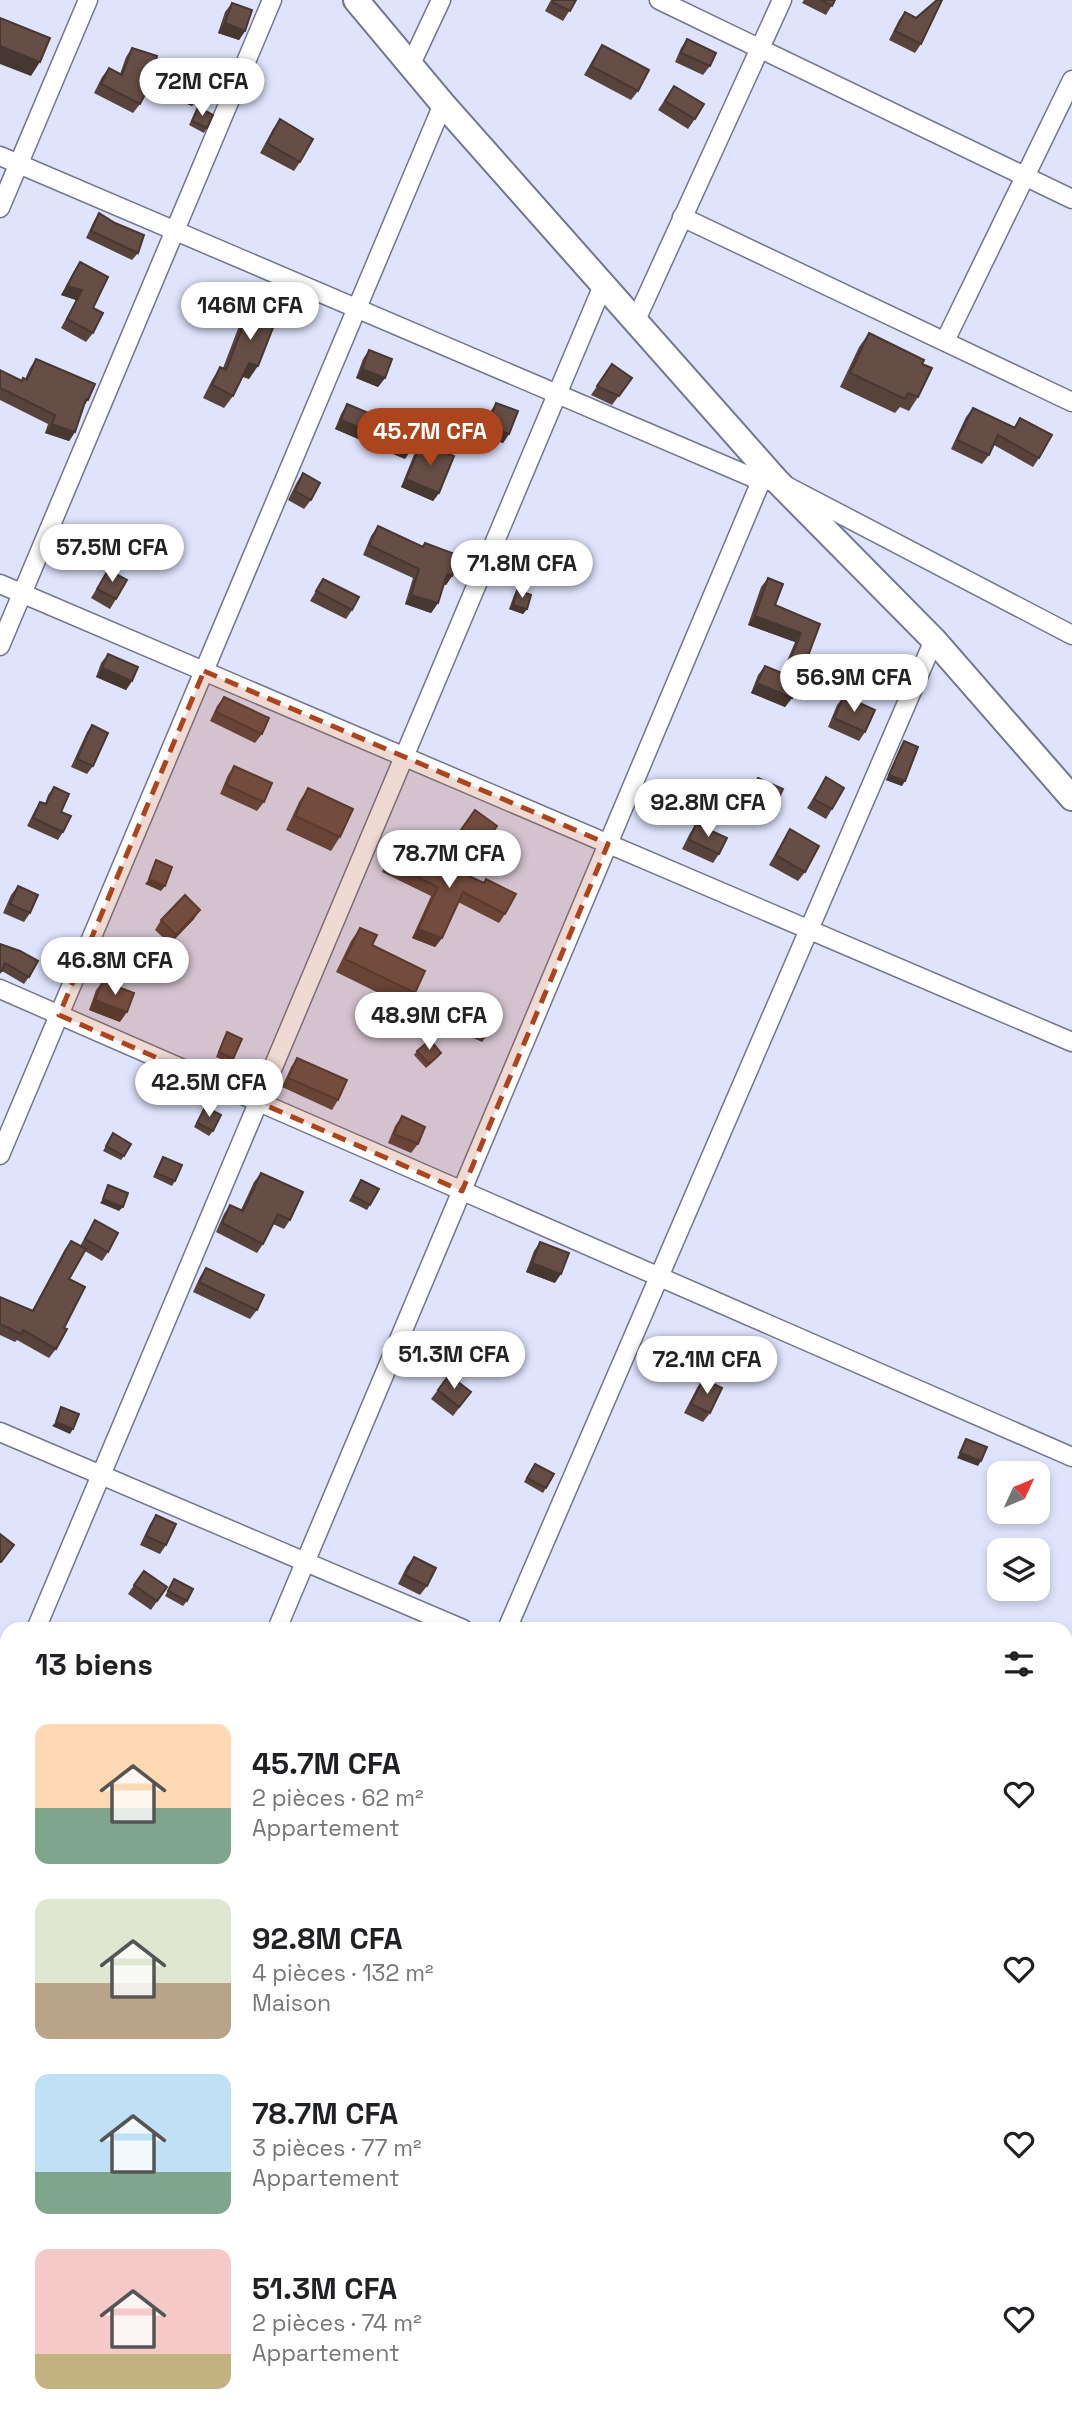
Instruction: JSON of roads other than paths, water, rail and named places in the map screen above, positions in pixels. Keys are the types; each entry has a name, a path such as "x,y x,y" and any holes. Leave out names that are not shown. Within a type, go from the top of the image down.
{"street":[{"path":"0,208 88,0"},
{"path":"0,646 272,0"},
{"path":"356,0 443,104 636,320 769,481 934,640 1072,798"},
{"path":"411,64 442,0"},
{"path":"659,0 1072,199"},
{"path":"636,320 782,0"},
{"path":"945,341 1072,80"},
{"path":"0,1155 443,104"},
{"path":"0,156 557,394 769,481 1072,635"},
{"path":"682,217 1072,402"},
{"path":"39,1622 604,283"},
{"path":"280,1622 608,844 769,481"},
{"path":"0,584 1072,1042"},
{"path":"511,1622 934,640"},
{"path":"0,989 1072,1457"},
{"path":"0,1432 446,1622"}]}
